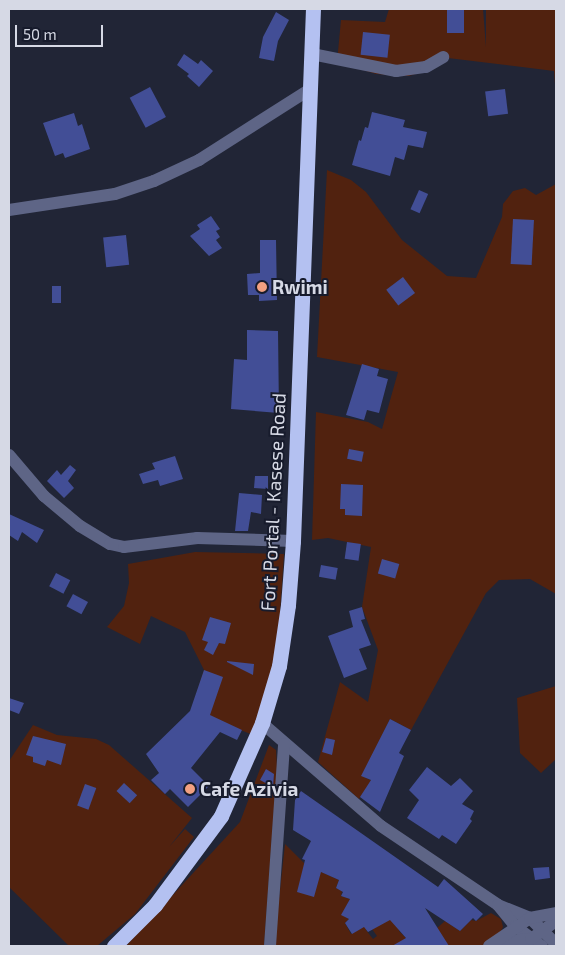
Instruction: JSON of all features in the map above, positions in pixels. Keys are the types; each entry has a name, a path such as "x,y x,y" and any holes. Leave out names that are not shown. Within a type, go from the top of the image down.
{"highway":[{"name":"Fort Portal - Kasese Road","path":"114,946 156,905 208,839 231,798 262,723 284,635 293,541 312,88 313,9"}],"street":[{"path":"312,54 396,71 426,67 443,57"},
{"path":"9,210 115,194 154,180 199,160 312,88"},
{"path":"9,455 44,496 80,526 110,544 124,547 197,538 293,541"},
{"path":"262,723 284,744 387,831 498,905 530,918 545,930 556,944"},
{"path":"270,946 284,744"},
{"path":"498,905 515,926 542,946"},
{"path":"493,944 515,926 530,918 556,913"},
{"path":"493,944 531,939 556,921"}],"shaded area":[{"path":"389,9 483,9 486,47 486,9 556,9 556,98 554,71 448,58 437,67 409,76 376,74 337,62 341,20 385,22"},
{"path":"327,170 351,180 366,192 402,240 447,276 476,278 502,217 503,204 513,191 525,188 536,195 556,184 556,594 530,579 499,580 486,593 411,730 390,719 362,776 384,787 363,793 359,799 318,762 340,682 368,702 378,650 362,607 371,547 328,538 312,540 316,412 368,422 382,429 398,372 317,357"},
{"path":"195,552 284,554 277,657 253,735 191,710 204,670 185,632 151,616 140,644 107,627 124,606 129,583 128,564"},
{"path":"556,686 556,759 541,773 520,753 517,698"},
{"path":"33,725 57,735 96,739 109,745 192,818 169,847 185,829 194,837 135,914 97,946 69,946 9,887 9,761"},
{"path":"269,745 276,750 277,768 264,946 126,946 240,822"},
{"path":"285,844 306,865 339,880 336,888 342,891 341,896 350,899 342,915 349,919 345,923 351,934 369,924 366,930 373,939 377,936 372,929 398,915 399,931 406,938 395,946 274,946"},
{"path":"491,913 501,919 503,927 498,937 486,946 448,946 437,928 445,921 460,931 471,920 476,921"}],"building":[{"path":"447,9 464,9 464,33 447,33"},
{"path":"276,12 289,20 278,41 274,61 259,58 263,37"},
{"path":"363,32 390,35 387,58 361,55"},
{"path":"184,54 198,64 201,60 213,71 199,87 187,76 189,74 177,65"},
{"path":"150,87 166,117 146,128 130,98"},
{"path":"505,89 508,114 488,116 485,91"},
{"path":"372,112 405,120 403,127 427,132 423,148 408,145 404,160 395,157 390,176 352,165 359,140 361,141 365,127 368,128"},
{"path":"74,113 78,126 82,124 90,149 65,158 63,153 55,156 43,123"},
{"path":"419,190 428,194 420,213 410,209"},
{"path":"211,216 220,229 216,231 220,237 216,240 222,248 209,256 190,236 200,229 197,225"},
{"path":"513,219 534,220 532,265 511,264"},
{"path":"126,235 129,265 106,267 103,237"},
{"path":"260,240 276,240 277,300 259,301 259,295 248,295 247,274 260,273"},
{"path":"403,277 415,293 398,306 386,290"},
{"path":"52,286 61,286 61,303 52,303"},
{"path":"247,330 278,331 279,413 231,409 234,359 247,360"},
{"path":"362,364 379,369 377,376 388,379 379,413 367,410 364,420 346,415"},
{"path":"349,449 364,452 362,462 347,459"},
{"path":"175,456 183,479 160,486 158,480 143,484 139,474 155,469 152,463"},
{"path":"70,465 76,470 68,481 74,488 64,498 47,481 57,470 61,475"},
{"path":"255,476 268,476 268,489 254,488"},
{"path":"341,484 363,485 362,516 345,515 345,509 340,509"},
{"path":"239,493 262,495 261,514 251,512 248,531 235,531"},
{"path":"9,514 44,530 37,543 22,532 18,541 9,535"},
{"path":"347,542 361,544 358,561 345,559"},
{"path":"382,559 399,564 395,578 378,573"},
{"path":"321,565 338,568 336,580 319,577"},
{"path":"56,573 70,580 63,594 49,586"},
{"path":"73,594 88,602 81,614 66,606"},
{"path":"362,607 365,619 361,620 371,645 359,649 367,669 344,678 328,636 353,627 349,611"},
{"path":"210,617 231,623 225,644 219,643 213,655 204,650 208,642 202,640"},
{"path":"227,662 254,664 253,675"},
{"path":"204,670 223,677 210,715 242,730 237,740 220,732 191,768 209,786 188,807 170,789 165,794 151,780 159,773 146,754 190,711"},
{"path":"9,698 24,703 19,714 9,710"},
{"path":"390,719 411,730 399,753 404,756 380,812 360,797 371,780 361,776"},
{"path":"33,736 66,744 61,765 47,760 45,766 33,762 33,757 26,755"},
{"path":"326,738 335,740 332,755 322,752"},
{"path":"427,767 451,786 460,778 473,791 462,804 474,811 470,819 472,821 456,844 442,835 439,839 407,818 419,800 409,790"},
{"path":"266,769 274,774 273,787 260,780"},
{"path":"124,783 137,795 130,803 116,791"},
{"path":"85,784 96,788 88,810 77,806"},
{"path":"301,791 438,887 444,879 483,914 476,921 473,918 460,931 425,908 449,946 392,946 406,938 390,920 368,932 364,927 352,934 345,923 349,919 341,915 350,899 341,896 343,892 336,888 339,880 321,872 314,897 297,892 305,860 302,859 311,841 293,830 295,800"},
{"path":"549,867 550,878 535,880 533,868"}],"place":[{"name":"Rwimi","path":"262,287"},
{"name":"Cafe Azivia","path":"190,789"}]}
